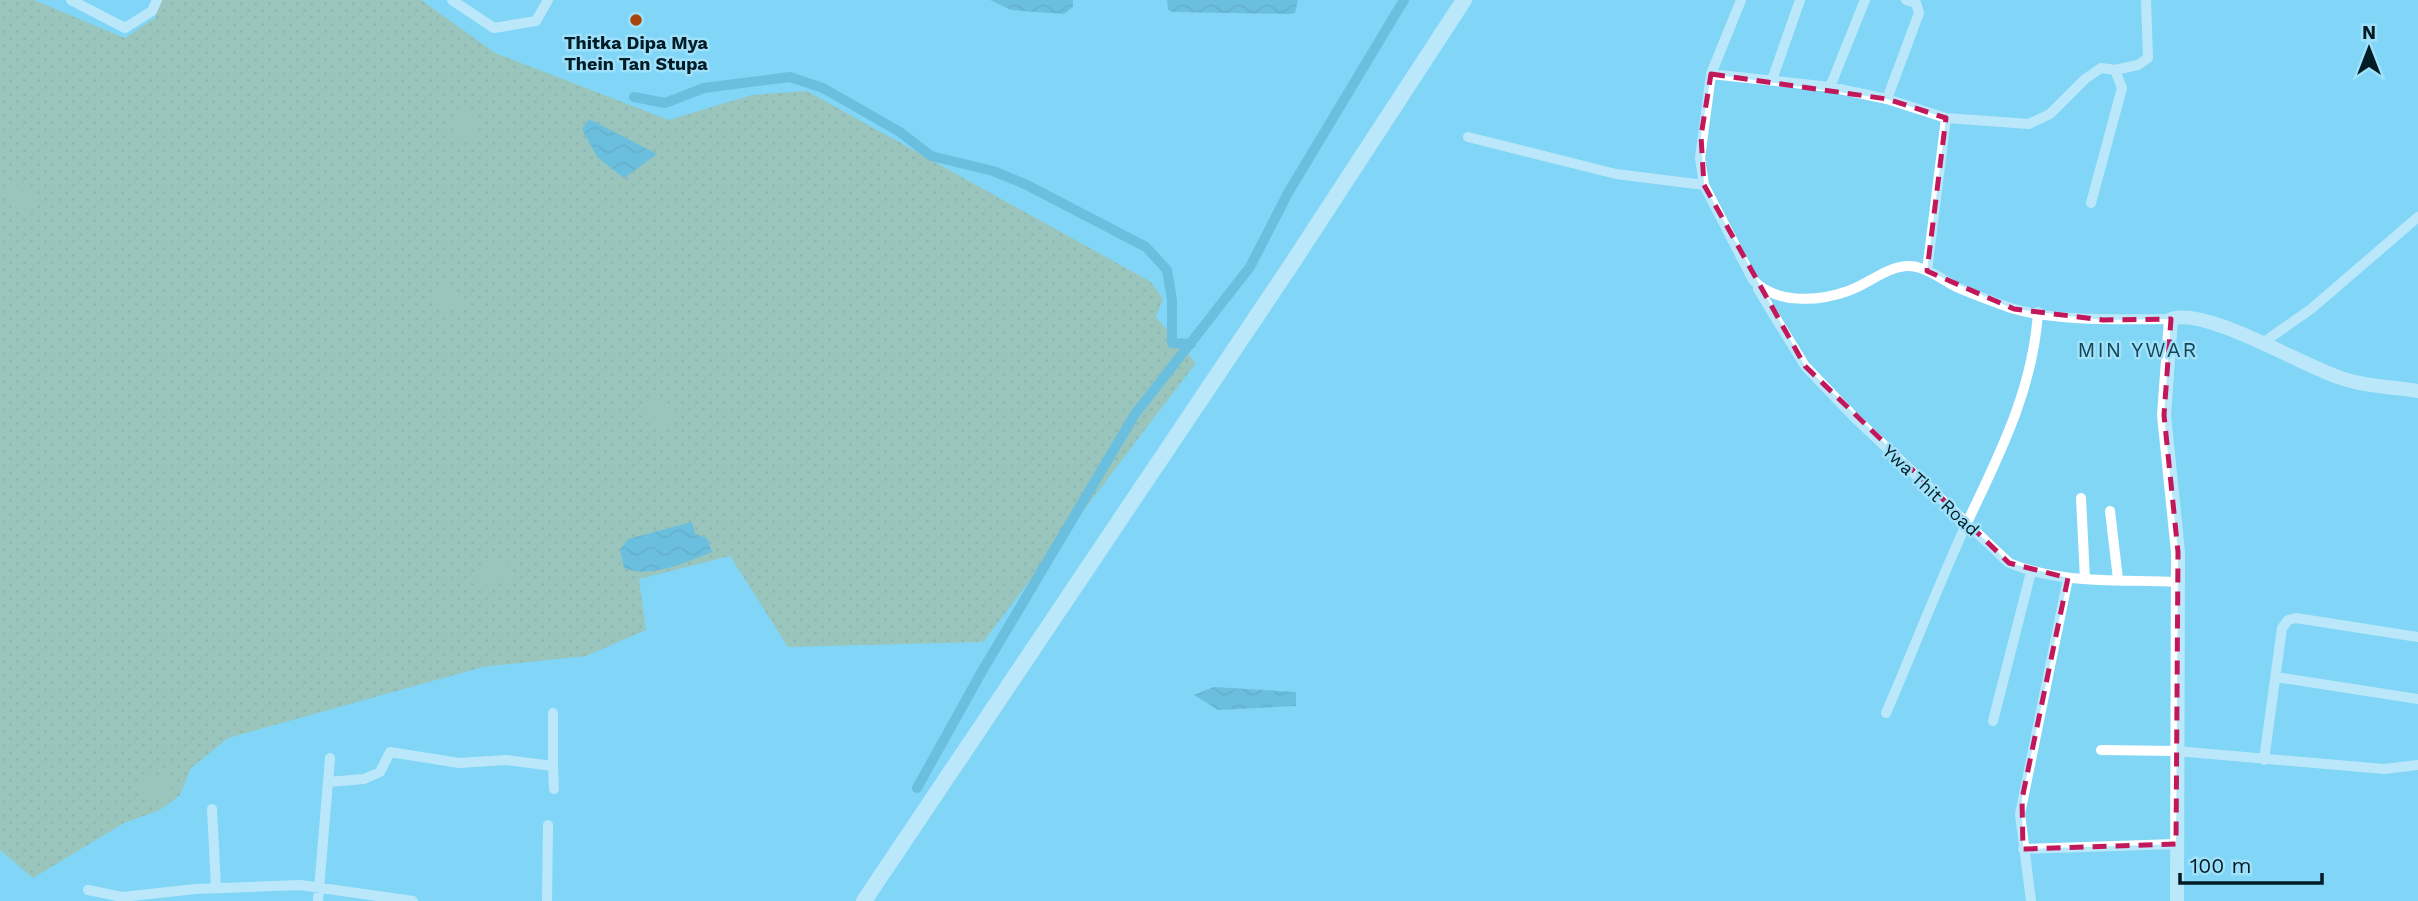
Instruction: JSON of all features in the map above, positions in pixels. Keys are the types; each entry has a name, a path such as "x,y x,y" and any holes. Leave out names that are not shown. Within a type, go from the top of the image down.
{"main road":[{"path":"864,901 1467,0"}],"street":[{"path":"71,0 125,28 152,11 157,0"},
{"path":"452,0 494,28 536,21 548,0"},
{"name":"Ywa Thit Road","path":"1741,0 1711,74 1701,136 1704,186 1753,280 1805,366 1966,524 2010,563 2032,572 2068,578 2178,582"},
{"path":"1772,80 1800,0"},
{"path":"1830,87 1865,0"},
{"path":"1887,99 1919,13 1916,3 1906,0"},
{"path":"1711,74 1830,87 1887,99 1946,118 2029,124 2050,114 2085,79 2101,68 2116,71 2138,65 2148,58 2147,0"},
{"path":"2091,203 2121,96 2119,74 2116,71"},
{"path":"1927,271 1946,118"},
{"path":"1468,137 1616,174 1704,186"},
{"path":"2261,344 2311,309 2418,217"},
{"path":"1753,280 1765,292 1778,298 1798,298 1847,292 1905,266 1927,271 1959,289 2014,309 2103,320 2194,318 2216,322 2341,379 2418,391"},
{"path":"1886,713 1966,524 1996,467 2020,404 2036,351 2038,312"},
{"path":"2171,319 2164,415 2178,582 2177,901"},
{"path":"2081,498 2085,579"},
{"path":"2110,510 2118,579"},
{"path":"1993,722 2032,572"},
{"path":"2031,901 2020,814 2068,578"},
{"path":"2264,760 2282,628 2288,620 2296,618 2418,637"},
{"path":"2276,677 2418,699"},
{"path":"552,713 554,789"},
{"path":"2101,750 2176,751 2384,769 2418,765"},
{"path":"328,782 363,779 380,772 390,752 459,763 506,760 552,766"},
{"path":"318,901 330,758"},
{"path":"212,809 216,887"},
{"path":"547,901 548,825"},
{"path":"2023,849 2176,844"},
{"path":"88,890 122,897 188,895 216,887 320,886 385,899 413,901"}],"highlighted area":[{"path":"1711,74 1887,99 1946,118 1927,271 2014,309 2103,320 2171,319 2164,415 2178,552 2176,844 2023,849 2022,799 2068,578 2009,563 1805,366 1704,185 1701,136"}],"shaded area":[{"path":"0,0 34,0 125,38 155,18 161,0 421,0 495,53 669,120 752,95 807,91 1151,282 1163,299 1156,317 1196,363 983,642 788,647 730,556 639,579 646,630 586,656 483,667 228,738 191,768 180,795 160,810 124,823 33,878 0,850"},
{"path":"460,108 478,115 480,122 474,139 457,137 453,112"},
{"path":"16,185 27,185 36,190 39,200 28,218 11,206 5,192"},
{"path":"448,285 465,300 458,314 436,301 434,295 439,286"},
{"path":"659,399 673,406 675,416 667,426 655,423 643,406"},
{"path":"507,561 513,579 486,587 479,583 476,572 487,563"},
{"path":"143,774 172,776 169,798 155,799 148,795 138,784"}],"water":[{"path":"990,0 1073,0 1073,7 1064,14 1011,10"},
{"path":"1167,0 1298,0 1295,13 1290,14 1173,12 1168,10"},
{"path":"589,119 657,154 624,178 597,157 582,129"},
{"path":"692,522 695,534 707,538 712,552 657,570 645,572 624,568 620,550 628,539"},
{"path":"1214,687 1296,692 1296,706 1218,710 1194,695"}],"waterway":[{"path":"917,788 981,673 1135,414 1250,267 1288,193 1404,0"},
{"path":"634,97 665,103 704,88 790,77 823,88 900,132 931,156 993,171 1025,184 1146,247 1167,270 1172,300 1172,343 1191,344"}],"place":[{"name":"Thitka Dipa Mya Thein Tan Stupa","path":"636,20"}],"district":[{"name":"MIN YWAR","path":"2138,349"}]}
